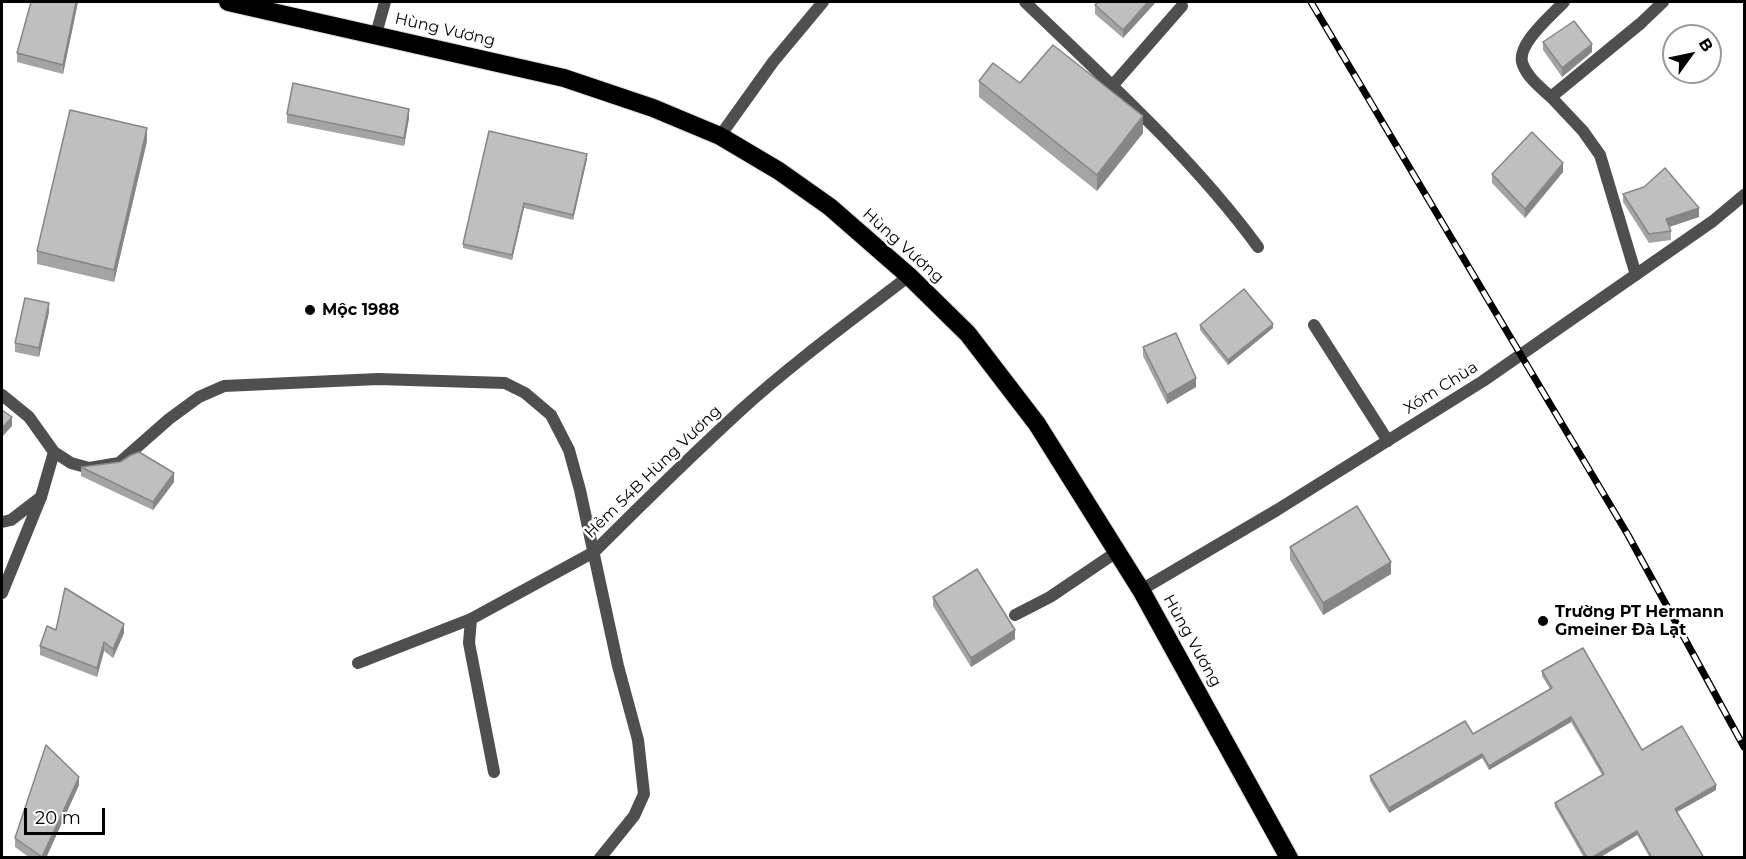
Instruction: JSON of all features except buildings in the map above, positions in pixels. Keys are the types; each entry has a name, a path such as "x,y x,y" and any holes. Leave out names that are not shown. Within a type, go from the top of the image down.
{"highway":[{"name":"Hùng Vương","path":"228,2 564,78 653,108 720,136 779,171 830,207 909,276 968,334 1037,423 1141,590 1289,858"}],"street":[{"path":"376,34 385,2"},
{"path":"720,136 779,54 823,2"},
{"path":"1025,2 1203,178 1231,210 1258,247"},
{"path":"1564,2 1526,43 1521,59 1532,78 1583,131 1600,155 1636,275"},
{"path":"1551,97 1663,2"},
{"path":"1112,86 1182,6"},
{"name":"Xóm Chùa","path":"1141,590 1277,510 1493,375 1713,220 1744,195"},
{"name":"Hẻm 54B Hùng Vương","path":"358,663 471,619 594,552 743,409 811,351 909,276"},
{"path":"1314,325 1388,441"},
{"path":"2,395 29,417 54,452 71,464 89,468 119,463 198,397 224,386 378,379 505,383 525,393 551,415 569,450 580,490 618,666 638,740 644,794 634,816 600,858"},
{"path":"2,593 41,497 54,452"},
{"path":"2,522 11,520 41,497"},
{"path":"1015,615 1050,597 1118,551"},
{"path":"471,619 469,643 494,772"}],"railway":[{"path":"1311,2 1628,535 1744,747"}],"place":[{"name":"Mộc 1988","path":"310,310"},
{"name":"Trường PT Hermann Gmeiner Đà Lạt","path":"1543,621"}]}
